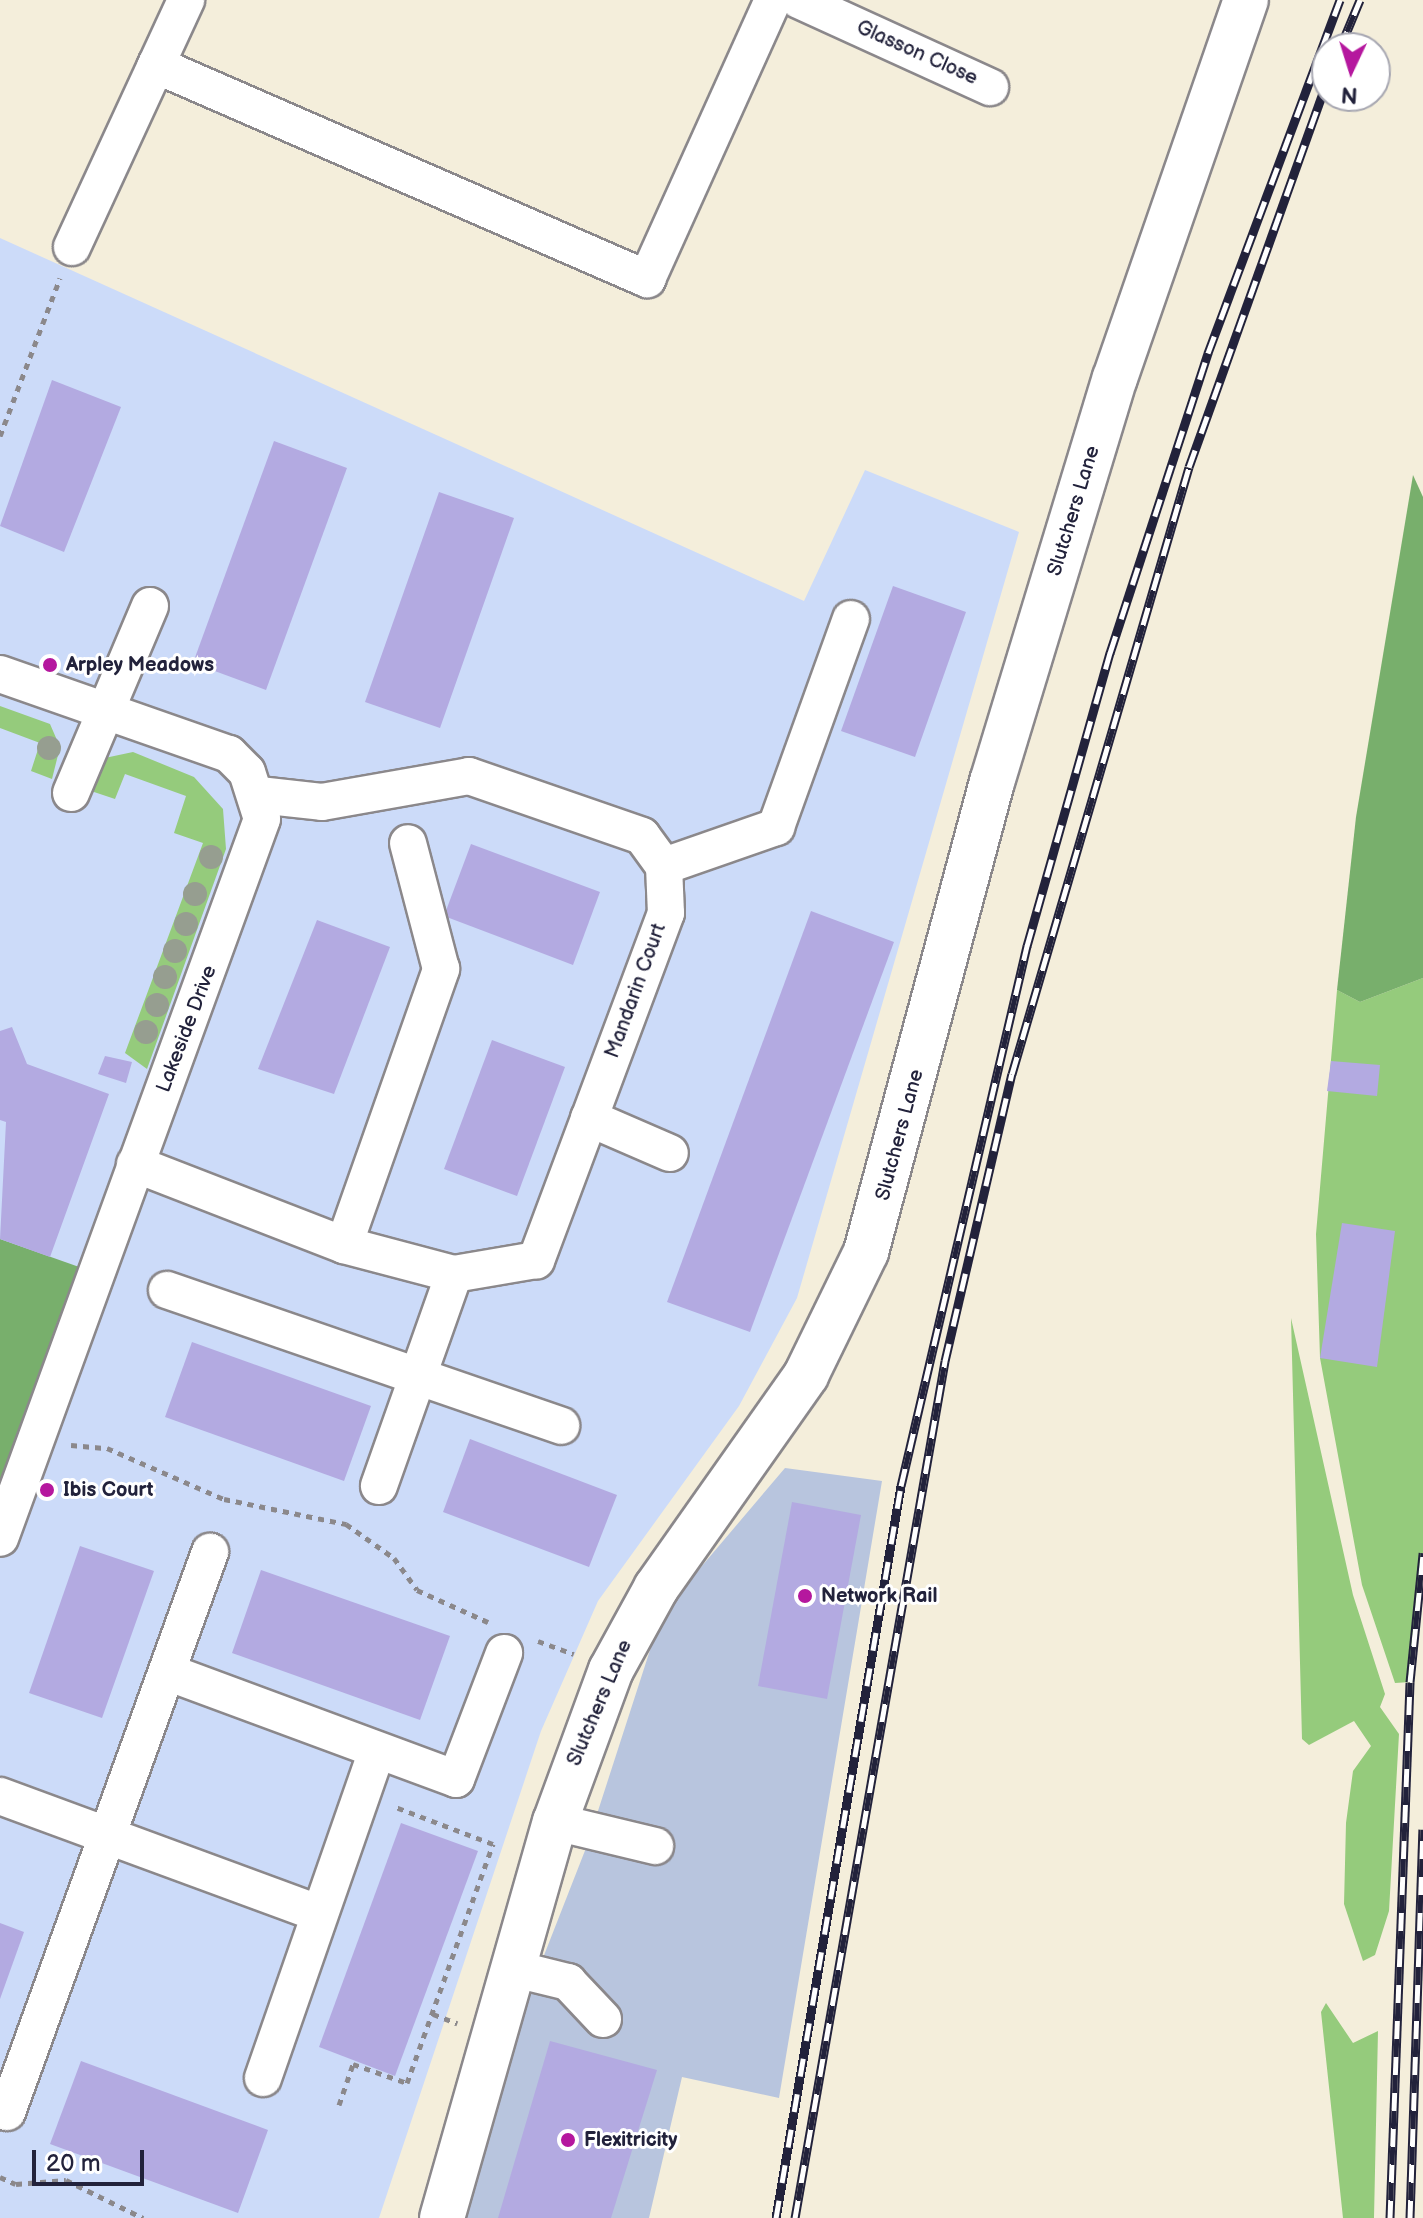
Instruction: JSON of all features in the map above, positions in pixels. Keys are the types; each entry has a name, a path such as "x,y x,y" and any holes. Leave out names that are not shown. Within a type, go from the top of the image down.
{"highway":[{"name":"Slutchers Lane","path":"442,2218 555,1822 611,1670 656,1588 806,1375 866,1252 1001,752 1115,378 1246,0"}],"street":[{"path":"72,247 186,0"},
{"path":"156,65 647,279 773,0"},
{"name":"Glasson Close","path":"799,0 990,87"},
{"path":"71,793 150,606"},
{"path":"0,674 229,754 259,795 322,802 469,776 642,836 664,866 776,827 851,619"},
{"name":"Lakeside Drive","path":"0,1538 135,1164 256,850 259,795"},
{"path":"344,1245 441,969 408,843"},
{"name":"Mandarin Court","path":"135,1164 344,1245 454,1274 536,1260 666,913 664,866"},
{"path":"589,1118 670,1153"},
{"path":"379,1486 454,1274"},
{"path":"167,1290 417,1372 561,1426"},
{"path":"7,2112 111,1836 210,1552"},
{"path":"170,1673 456,1779 515,1640"},
{"path":"263,2078 377,1751"},
{"path":"0,1796 318,1913"},
{"path":"555,1822 655,1846"},
{"path":"515,1969 568,1982 603,2019"}],"path":[{"path":"0,436 72,247"},
{"path":"35,1441 107,1448 224,1499 346,1524 394,1558 417,1590 515,1640 611,1670"},
{"path":"339,2105 353,2064 407,2083 493,1844 362,1795"},
{"path":"0,2177 16,2184 66,2180 143,2218"}],"shaded area":[{"path":"0,238 804,601 865,470 1019,532 797,1298 739,1406 598,1601 541,1731 379,2218 0,2218"},
{"path":"785,1468 882,1481 779,2098 682,2077 649,2218 463,2218 523,2009 586,1848 662,1613"}],"green space":[{"path":"1413,475 1423,497 1423,978 1360,1002 1337,990 1356,817"},
{"path":"0,706 50,724 60,747 52,779 31,771 40,743 0,728"},
{"path":"133,752 194,777 223,809 226,849 147,1069 125,1053 203,843 174,833 186,796 125,774 115,799 85,789 100,759"},
{"path":"1423,978 1423,1552 1410,1682 1395,1683 1362,1585 1320,1358 1316,1234 1337,990 1360,1002"},
{"path":"0,1239 82,1268 0,1492"},
{"path":"1291,1318 1353,1595 1385,1694 1380,1707 1399,1734 1389,1911 1375,1955 1363,1961 1344,1904 1346,1823 1353,1771 1371,1746 1354,1721 1309,1745 1302,1739"},
{"path":"1326,2003 1353,2043 1378,2031 1374,2218 1343,2218 1321,2012"}],"building":[{"path":"52,380 121,407 64,552 0,526"},
{"path":"274,441 347,468 266,690 193,663"},
{"path":"439,492 514,518 440,728 365,702"},
{"path":"893,586 966,612 915,757 841,731"},
{"path":"471,844 600,892 573,965 444,916"},
{"path":"811,911 894,942 750,1332 667,1302"},
{"path":"317,920 390,947 334,1094 258,1069"},
{"path":"12,1027 27,1064 109,1094 50,1257 0,1239 6,1122 0,1120 0,1031"},
{"path":"492,1040 565,1067 517,1196 444,1169"},
{"path":"105,1056 132,1062 126,1083 98,1074"},
{"path":"1331,1061 1380,1065 1377,1096 1327,1091"},
{"path":"1342,1223 1395,1231 1377,1367 1320,1358"},
{"path":"192,1342 371,1406 344,1481 165,1417"},
{"path":"470,1439 617,1495 589,1567 443,1512"},
{"path":"792,1502 861,1515 827,1699 758,1686"},
{"path":"80,1546 154,1571 102,1718 29,1693"},
{"path":"261,1570 450,1636 420,1720 232,1653"},
{"path":"401,1823 478,1851 395,2076 319,2047"},
{"path":"0,1923 24,1932 0,1999"},
{"path":"550,2041 657,2070 611,2218 498,2218"},
{"path":"81,2061 268,2130 238,2213 50,2144"}],"railway":[{"path":"776,2218 901,1486 1027,946 1110,653 1208,353 1340,0"},
{"path":"1347,32 1360,0"},
{"path":"795,2218 945,1361 1012,1074 1189,467 1316,112"},
{"path":"1390,2218 1410,1682 1423,1553"},
{"path":"1410,2218 1423,1829"}],"place":[{"name":"Arpley Meadows","path":"50,665"},
{"name":"Ibis Court","path":"47,1490"},
{"name":"Network Rail","path":"805,1596"},
{"name":"Flexitricity","path":"568,2140"}]}
